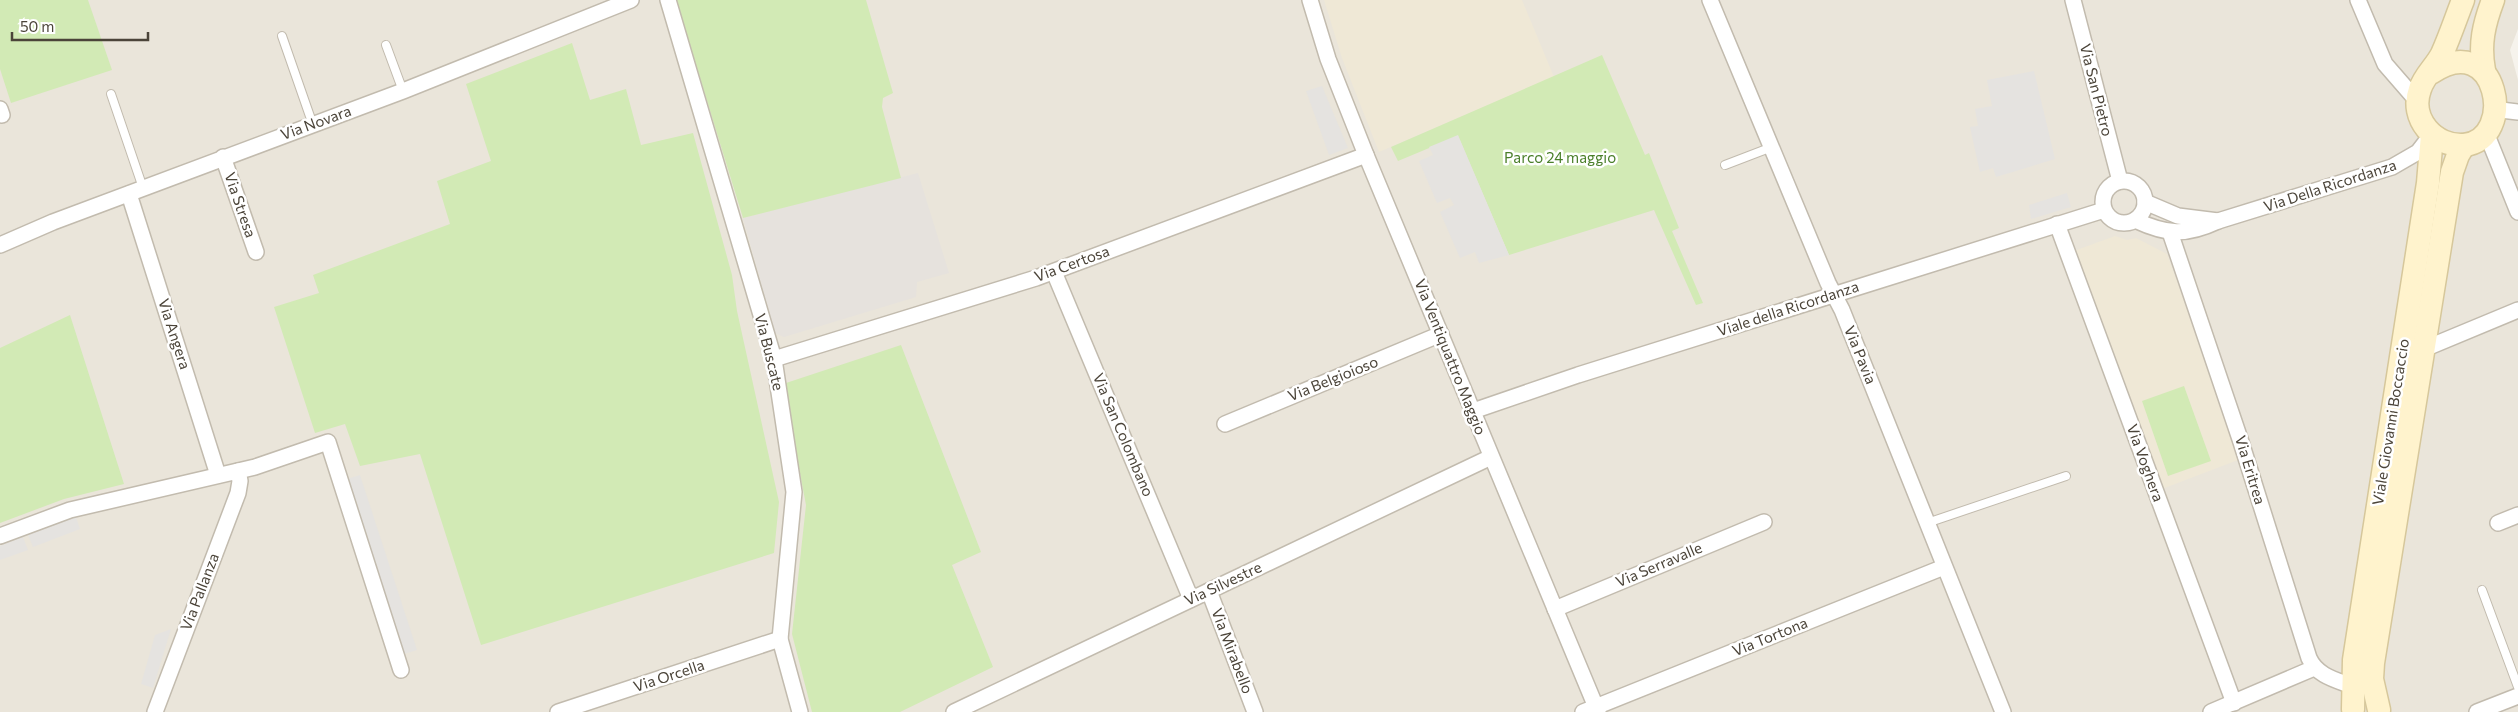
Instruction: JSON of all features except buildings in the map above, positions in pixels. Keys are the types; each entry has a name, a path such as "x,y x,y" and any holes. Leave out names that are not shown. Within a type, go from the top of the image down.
{"street":[{"name":"Via Novara","path":"0,245 223,157 403,91 631,0"},
{"name":"Via Buscate","path":"668,0 774,360 792,470 794,502 787,553 780,639 800,712"},
{"name":"Via Ventiquattro Maggio","path":"1310,0 1328,59 1366,155 1555,609 1592,710"},
{"name":"Via Pavia","path":"1710,0 1834,294 2003,712"},
{"name":"Via San Pietro","path":"2073,0 2120,181"},
{"path":"2358,0 2385,64 2418,102"},
{"path":"2431,73 2448,63 2462,62 2484,70 2496,83 2500,96 2509,111 2487,135 2478,141 2464,145 2442,141 2432,135 2424,125 2419,114 2420,89 2442,54 2463,0"},
{"path":"2484,70 2482,35 2493,0"},
{"name":"Via Della Ricordanza","path":"2135,220 2170,232 2194,231 2218,221 2392,167 2418,152 2432,135"},
{"name":"Viale Giovanni Boccaccio","path":"2381,711 2367,706 2351,710 2354,660 2428,183 2432,135"},
{"path":"2487,135 2518,212"},
{"name":"Viale Giovanni Boccaccio","path":"2381,711 2372,679 2373,664 2453,168 2464,145"},
{"name":"Via Certosa","path":"774,360 1054,272 1366,155"},
{"name":"Via Stresa","path":"223,157 256,252"},
{"path":"2120,181 2134,183 2140,188 2146,202 2144,209 2135,220 2121,223 2108,216 2102,204 2105,192 2114,183 2120,181"},
{"name":"Via Angera","path":"136,191 218,475"},
{"name":"Via Della Ricordanza","path":"2146,202 2178,216 2218,221"},
{"name":"Viale della Ricordanza","path":"1473,411 1578,375 2104,210"},
{"name":"Via Voghera","path":"2057,224 2234,703"},
{"name":"Via Eritrea","path":"2170,232 2236,425 2309,658 2314,668"},
{"name":"Via San Colombano","path":"1054,272 1191,599"},
{"path":"2424,349 2518,310"},
{"name":"Via Belgioioso","path":"1225,424 1441,334"},
{"path":"0,536 70,510 238,471 328,442 401,670"},
{"name":"Via Silvestre","path":"954,712 1491,457"},
{"name":"Via Pallanza","path":"155,712 238,493 240,481 238,471"},
{"path":"2498,523 2518,515"},
{"name":"Via Serravalle","path":"1555,609 1764,522"},
{"name":"Via Tortona","path":"1592,710 1944,567"},
{"name":"Via Mirabello","path":"1209,591 1255,712"},
{"name":"Via Orcella","path":"558,712 780,639"},
{"path":"2211,712 2314,668 2333,680 2352,686"},
{"path":"2477,712 2518,696"}],"lane":[{"path":"282,36 312,125"},
{"path":"386,45 403,91"},
{"path":"111,94 136,191"},
{"path":"1725,165 1772,147"},
{"path":"1927,523 2066,476"},
{"path":"2482,590 2518,687"}],"shaded area":[{"path":"0,0 2518,0 2518,29 2510,50 2518,80 2518,712 0,712"},
{"path":"1324,0 1522,0 1554,77 1379,152 1342,58"},
{"path":"2034,71 2055,159 1996,177 1993,168 1980,172 1970,127 1978,126 1975,109 1992,106 1987,80"},
{"path":"1322,86 1348,148 1329,155 1306,91"},
{"path":"1458,135 1509,255 1479,263 1475,252 1460,258 1440,212 1454,205 1450,198 1437,203 1419,161 1433,155 1429,147"},
{"path":"918,173 949,273 917,282 916,297 784,337 775,333 743,218"},
{"path":"2067,193 2071,207 2031,219 2029,205"},
{"path":"2115,236 2127,240 2136,238 2167,254 2205,358 2238,460 2162,489 2074,251"},
{"path":"360,475 417,650 404,654 347,479"},
{"path":"76,517 80,529 33,547 28,535"},
{"path":"23,537 28,550 0,560 0,546"},
{"path":"171,629 153,688 141,684 155,635"}],"green space":[{"path":"0,0 88,0 112,70 11,103 0,69"},
{"path":"676,0 866,0 893,93 883,98 882,107 901,178 743,218"},
{"path":"572,43 590,100 626,89 641,145 693,133 732,275 737,311 779,502 774,553 481,645 420,454 360,466 345,424 315,433 274,307 319,293 313,275 450,224 437,181 491,161 466,84"},
{"name":"Parco 24 maggio","path":"1602,55 1645,155 1649,153 1679,228 1672,231 1703,303 1696,305 1654,210 1509,255 1458,136 1398,161 1391,147"},
{"path":"70,315 124,484 64,499 0,523 0,348"},
{"path":"901,345 981,552 952,565 993,667 900,712 812,712 792,634 806,505 783,384"},
{"path":"2184,386 2211,461 2168,476 2142,401"}]}
